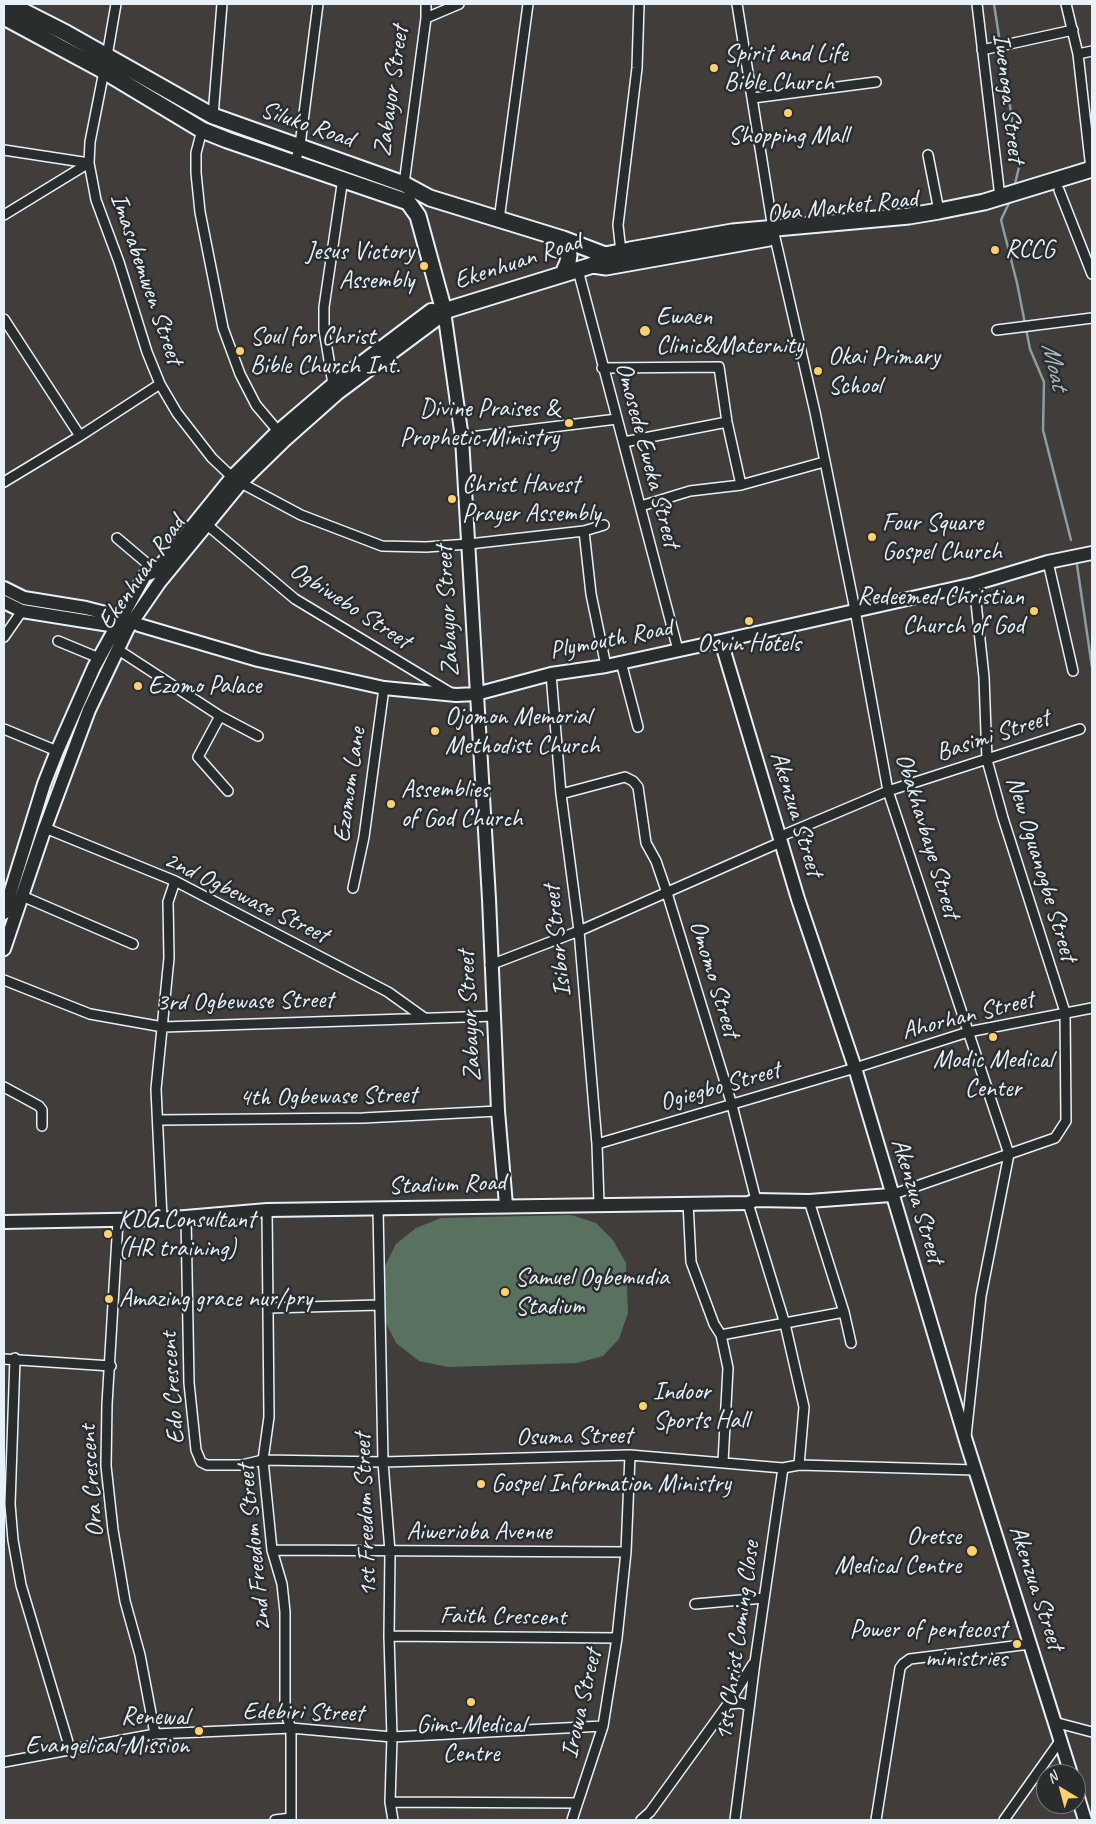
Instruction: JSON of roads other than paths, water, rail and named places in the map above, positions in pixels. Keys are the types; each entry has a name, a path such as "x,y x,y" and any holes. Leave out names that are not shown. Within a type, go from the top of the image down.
{"main road":[{"name":"Siluko Road","path":"13,4 106,64 202,130 408,202"},
{"name":"Siluko Road","path":"4,17 213,116 300,145 404,184 430,198 563,239 605,255"},
{"name":"Oba Market Road","path":"605,255 732,232 774,233 920,223 986,211 1059,190 1092,172"},
{"name":"Oba Market Road","path":"593,265 606,267 774,233 939,211 1000,197 1092,172"},
{"name":"Zabayor Street","path":"408,202 418,216 444,311"},
{"path":"563,239 569,254 563,274"},
{"name":"Ekenhuan Road","path":"444,311 593,265 605,255"}],"street":[{"name":"Imasabemwen Street","path":"116,4 90,142 89,163 96,200 119,262 147,352 160,384 177,413 212,458 237,480 301,515 382,546 426,548 469,544 584,531 604,525"},
{"path":"213,116 222,4"},
{"path":"295,163 300,145 318,4"},
{"name":"Zabayor Street","path":"404,184 426,18 426,4"},
{"path":"426,18 460,4"},
{"path":"499,220 528,4"},
{"path":"621,252 618,225 637,68 639,4"},
{"name":"Obakhavbaye Street","path":"737,4 774,233 803,354 855,610 888,791 1008,1154 982,1296 966,1441"},
{"name":"Iwenoga Street","path":"976,4 1000,197"},
{"path":"1066,4 1078,54 1092,172"},
{"path":"982,50 1073,30"},
{"path":"1078,54 1092,51"},
{"path":"753,98 876,82"},
{"path":"202,130 196,153 196,173 203,230 224,328 240,374 256,405 278,431"},
{"path":"4,150 89,163"},
{"path":"928,155 939,211"},
{"path":"4,215 89,163"},
{"path":"332,384 323,319 325,289 343,178"},
{"path":"1059,190 1092,274"},
{"name":"Omosede Eweka Street","path":"578,270 602,368 624,442 678,650"},
{"name":"Ekenhuan Road","path":"4,949 12,893 45,828 89,710 128,624 145,575 156,572 278,431 332,384 431,310 444,311"},
{"name":"Zabayor Street","path":"444,311 462,438 489,900 490,965 495,1016 498,1111 506,1205"},
{"name":"Ekenhuan Road","path":"4,914 44,784 57,750 99,658 206,524 237,480 338,393 436,320 444,311"},
{"path":"997,330 1092,318"},
{"path":"4,319 80,436"},
{"path":"602,368 719,367 727,422 741,485"},
{"path":"4,482 160,384"},
{"path":"462,438 617,418"},
{"path":"624,442 727,422"},
{"path":"641,506 690,492 741,485 824,462"},
{"name":"Ogbiwebo Street","path":"206,524 295,599 456,695"},
{"path":"584,531 591,594 606,666"},
{"path":"117,538 156,572"},
{"name":"Plymouth Road","path":"128,624 258,660 384,688 456,695 476,694 551,674 606,666 974,584 1048,562 1092,553"},
{"path":"1048,562 1073,671"},
{"name":"New Oguanogbe Street","path":"891,1195 1056,1138 1066,1121 1065,1012 1003,818 987,760 984,677 974,584"},
{"path":"4,588 24,598 86,608 128,624"},
{"path":"4,602 22,611 128,624"},
{"path":"4,636 22,611"},
{"path":"58,641 99,658"},
{"name":"Akenzua Street","path":"721,641 780,840 855,1068 891,1195 966,1441 1068,1764"},
{"path":"117,649 220,716 258,736"},
{"path":"621,662 638,727"},
{"name":"Isibor Street","path":"551,674 561,794 579,931 597,1144 599,1204"},
{"name":"Ezomom Lane","path":"352,888 364,837 384,688"},
{"path":"220,716 198,757 228,791"},
{"path":"4,729 57,750"},
{"name":"Basimi Street","path":"490,965 579,931 667,893 888,791 1080,730"},
{"name":"Omomo Street","path":"561,794 625,777 633,781 638,787 646,843 656,861 667,893 732,1105 752,1202 785,1324 804,1407 799,1465"},
{"name":"2nd Ogbewase Street","path":"45,828 175,882 388,992 423,1017"},
{"path":"162,1219 156,1089 169,958 168,902 175,882"},
{"path":"12,893 132,944"},
{"name":"3rd Ogbewase Street","path":"4,980 90,1014 163,1027 495,1016"},
{"name":"Ahorhan Street","path":"855,1068 968,1032 1092,1008"},
{"name":"Ogiegbo Street","path":"597,1144 855,1068"},
{"path":"4,1087 39,1106 42,1110 42,1126"},
{"name":"4th Ogbewase Street","path":"158,1120 363,1118 498,1111"},
{"name":"Stadium Road","path":"4,1222 162,1219 267,1210 506,1205 688,1204 809,1201 891,1195"},
{"path":"809,1201 844,1312 851,1344"},
{"path":"688,1204 691,1262 714,1324 721,1335 728,1368 723,1462"},
{"name":"1st Freedom Street","path":"378,1209 378,1305 382,1346 383,1462 390,1552 389,1636 392,1736 390,1802 392,1820"},
{"name":"2nd Freedom Street","path":"267,1210 269,1417 263,1460 272,1550 282,1584 285,1612 285,1712 291,1728 291,1819"},
{"name":"Edo Crescent","path":"186,1217 189,1383 198,1457 208,1465 242,1465 263,1460 383,1462"},
{"name":"Ora Crescent","path":"118,1221 111,1366 107,1404 106,1466 113,1530 125,1601 140,1655 155,1734"},
{"path":"268,1308 378,1305"},
{"path":"721,1335 844,1312"},
{"path":"4,1359 15,1358 111,1366"},
{"path":"15,1358 10,1504 13,1540 21,1585 70,1748"},
{"name":"Osuma Street","path":"383,1462 630,1455 783,1468 799,1465 975,1470"},
{"name":"Irowa Street","path":"572,1820 603,1726 617,1638 626,1552 630,1455"},
{"name":"1st Christ Coming Close","path":"735,1820 755,1662 783,1468"},
{"name":"Aiwerioba Avenue","path":"272,1550 626,1552"},
{"path":"695,1604 764,1598"},
{"name":"Faith Crescent","path":"389,1636 617,1638"},
{"path":"876,1820 900,1668 903,1664 910,1659 1030,1644"},
{"path":"641,1820 650,1812 728,1704 755,1662"},
{"path":"728,1704 741,1703 749,1706"},
{"path":"1054,1722 1092,1732"},
{"name":"Edebiri Street","path":"4,1762 70,1748 155,1734 291,1728 392,1736 603,1726"},
{"path":"1004,1820 1060,1741"},
{"path":"390,1802 577,1803"},
{"path":"275,1820 291,1819"}],"waterway":[{"path":"994,4 1000,43"},
{"path":"1001,48 1012,119 1012,133 1020,163 1014,188"},
{"name":"Moat","path":"1009,203 1001,220 1017,283 1030,349 1044,382 1043,430 1071,540"},
{"name":"Moat","path":"1077,565 1092,667"}],"place":[{"name":"Spirit and Life Bible Church","path":"714,68"},
{"name":"Shopping Mall","path":"788,113"},
{"name":"RCCG","path":"995,250"},
{"name":"Jesus Victory Assembly","path":"424,266"},
{"name":"Ewaen Clinic&Maternity","path":"645,331"},
{"name":"Soul for Christ Bible Church Int.","path":"240,351"},
{"name":"Okai Primary School","path":"818,371"},
{"name":"Divine Praises & Prophetic Ministry","path":"569,423"},
{"name":"Christ Havest Prayer Assembly","path":"452,499"},
{"name":"Four Square Gospel Church","path":"872,537"},
{"name":"Redeemed Christian Church of God","path":"1034,611"},
{"name":"Osvin Hotels","path":"749,621"},
{"name":"Ezomo Palace","path":"138,686"},
{"name":"Ojomon Memorial Methodist Church","path":"435,731"},
{"name":"Assemblies of God Church","path":"391,804"},
{"name":"Modic Medical Center","path":"993,1037"},
{"name":"KDG Consultant (HR training)","path":"108,1234"},
{"name":"Samuel Ogbemudia Stadium","path":"505,1292"},
{"name":"Amazing grace nur/pry","path":"109,1299"},
{"name":"Indoor Sports Hall","path":"643,1406"},
{"name":"Gospel Information Ministry","path":"481,1484"},
{"name":"Oretse Medical Centre","path":"972,1551"},
{"name":"Power of pentecost ministries","path":"1017,1644"},
{"name":"Gims Medical Centre","path":"471,1702"},
{"name":"Renewal Evangelical Mission","path":"199,1731"}]}
